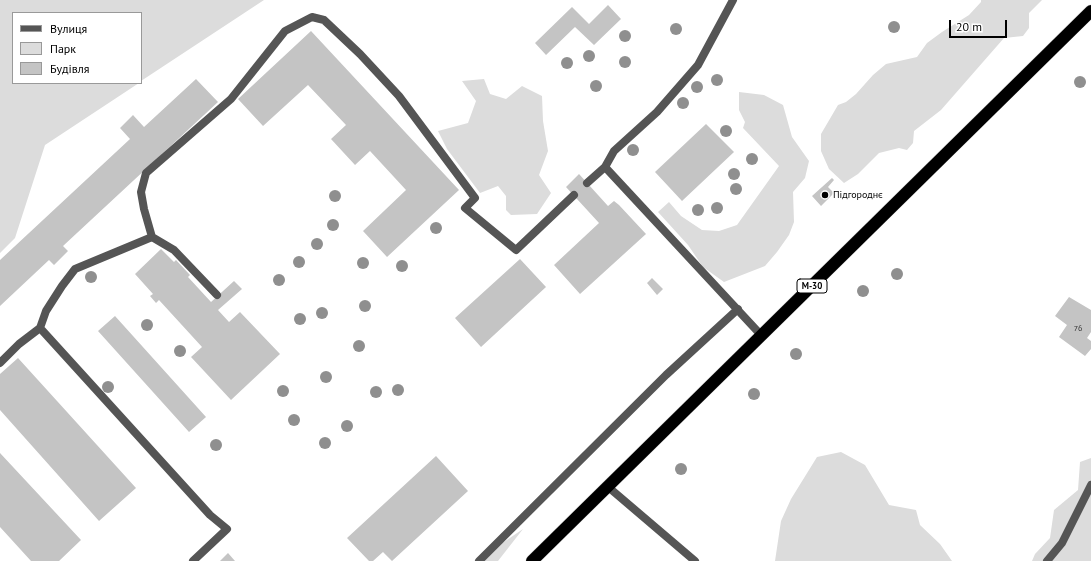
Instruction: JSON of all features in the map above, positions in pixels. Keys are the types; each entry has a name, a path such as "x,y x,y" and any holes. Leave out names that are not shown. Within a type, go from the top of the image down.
{"highway":[{"name":"М-30","path":"532,561 1091,11"}],"street":[{"path":"587,183 605,167 614,152 658,112 698,65 733,0"},
{"path":"217,295 174,250 152,237 141,192 146,173 231,99 285,31 312,17 324,20 360,54 399,96 475,198 465,208 516,250 574,195"},
{"path":"605,167 761,335"},
{"path":"0,363 40,328 46,311 62,286 76,270 152,237"},
{"path":"479,561 666,375 738,309"},
{"path":"40,328 210,515 227,529 193,561"},
{"path":"1047,561 1062,544 1091,485"},
{"path":"607,486 695,561"}],"green space":[{"path":"0,0 264,0 142,80 142,12 12,12 12,84 137,84 45,145 15,238 0,253"},
{"path":"981,0 1042,0 1029,13 1029,28 1023,36 1004,38 941,110 914,131 913,143 907,150 899,148 879,153 858,174 844,183 829,169 821,151 821,134 838,105 846,102 856,94 873,75 886,64 917,57 927,43 969,15 981,2"},
{"path":"484,79 490,94 506,99 522,86 542,96 543,121 548,151 539,175 551,193 537,214 511,215 506,210 506,196 498,186 480,193 447,149 438,131 468,123 476,101 462,81"},
{"path":"739,92 764,95 783,105 792,137 809,161 805,178 793,192 794,222 789,235 765,266 724,282 703,267 688,245 658,212 669,202 681,216 702,230 719,231 737,225 779,166 743,128 745,122 739,110"},
{"path":"841,452 865,465 889,505 916,510 920,525 940,544 952,561 775,561 781,521 791,499 817,457"},
{"path":"1091,458 1091,561 1032,561 1035,554 1050,538 1054,510 1078,490 1080,462"},
{"path":"523,529 498,561 483,561 495,548"}],"building":[{"path":"608,5 621,19 594,45 575,27 546,55 535,43 572,7 589,24"},
{"path":"311,31 459,190 387,257 363,231 406,190 370,151 355,165 331,139 346,125 308,85 263,126 238,99"},
{"path":"196,79 218,102 63,246 68,251 54,265 49,260 0,306 0,260 130,139 120,128 133,115 144,127"},
{"path":"706,124 734,152 682,201 655,172"},
{"path":"579,174 608,206 614,201 646,234 580,294 554,265 599,223 566,187"},
{"path":"832,178 834,180 828,187 834,193 821,206 812,196"},
{"path":"161,249 174,262 176,260 190,275 188,277 211,302 234,281 242,289 218,310 229,322 240,312 280,354 231,400 191,357 202,347 159,300 156,303 150,296 153,294 135,274"},
{"path":"520,259 546,287 481,347 455,318"},
{"path":"652,278 663,289 657,295 647,283"},
{"path":"1069,297 1091,310 1091,332 1087,338 1091,341 1091,349 1085,356 1059,337 1067,325 1055,316"},
{"path":"115,316 206,417 189,432 98,331"},
{"path":"18,358 136,488 99,521 0,410 0,374"},
{"path":"0,453 81,540 59,561 31,561 0,527"},
{"path":"436,456 468,491 392,561 383,552 373,561 369,561 347,538"},
{"path":"228,553 235,561 220,561"}],"place":[{"name":"Підгороднє","path":"825,195"}]}
